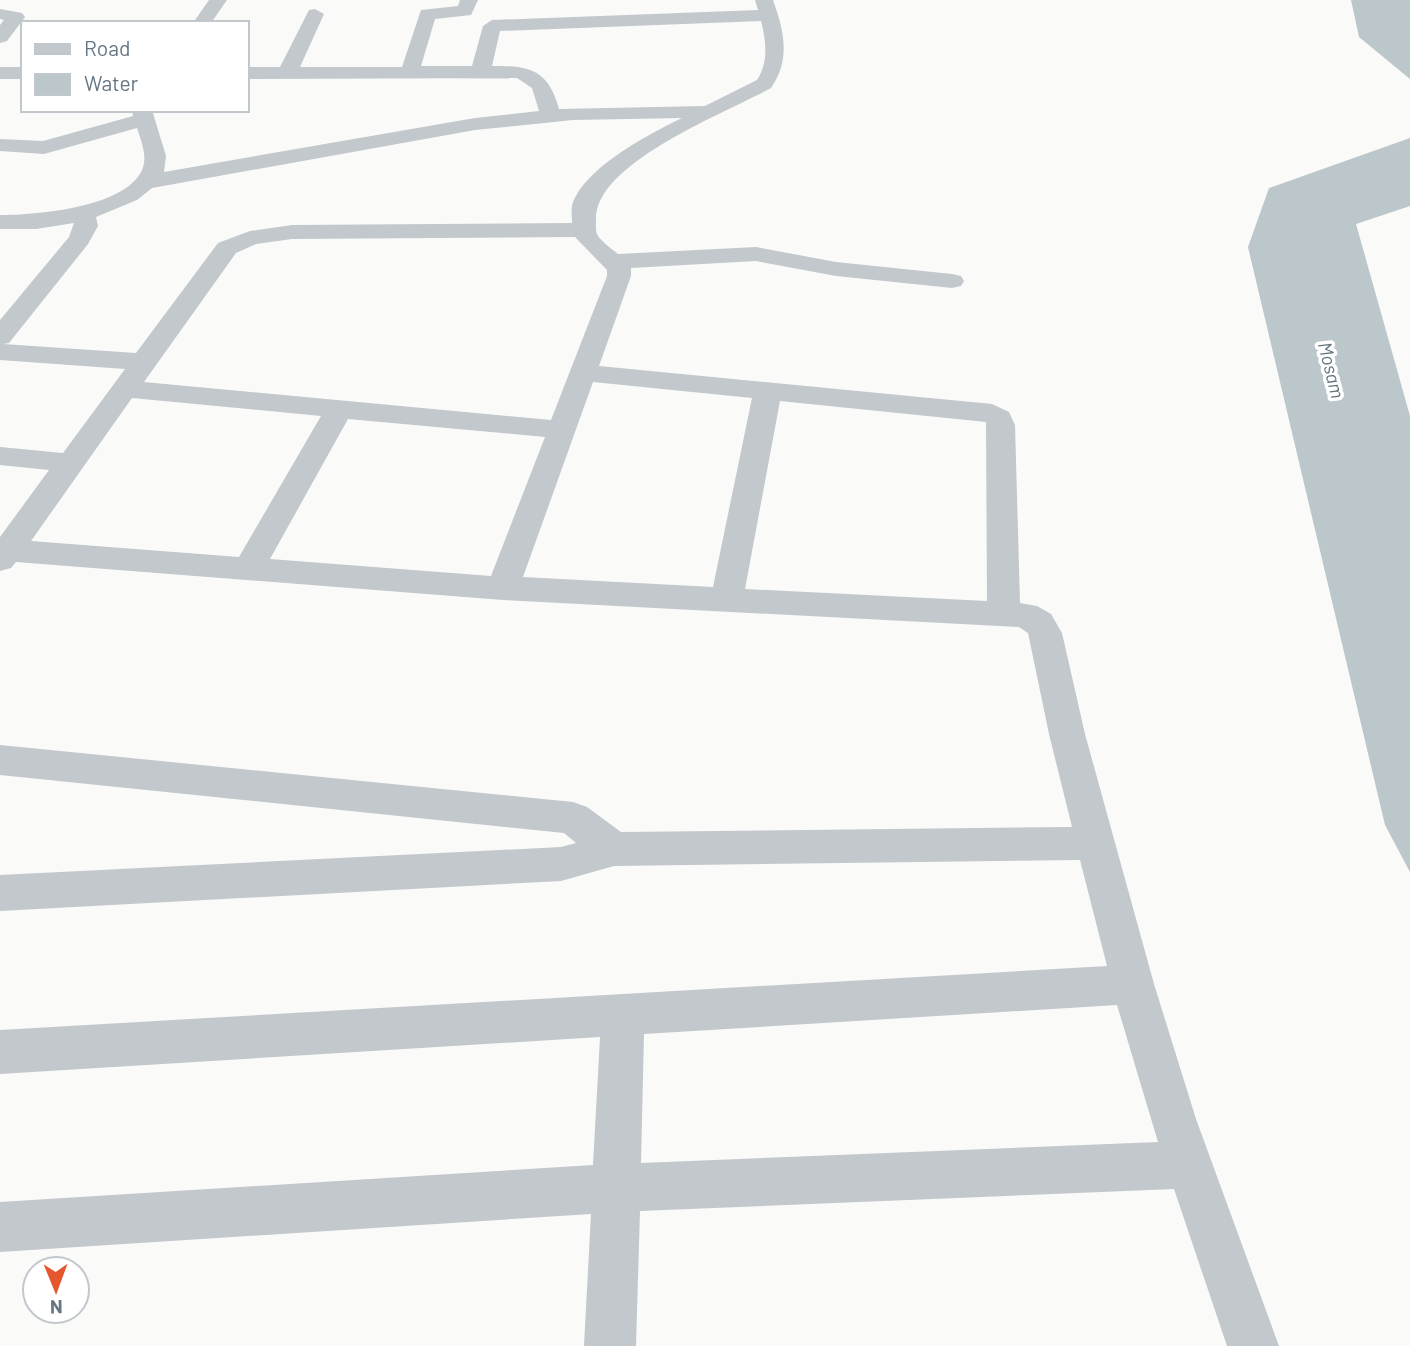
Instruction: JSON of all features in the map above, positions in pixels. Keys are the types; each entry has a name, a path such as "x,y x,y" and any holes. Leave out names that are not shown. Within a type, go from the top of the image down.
{"street":[{"path":"203,21 218,0"},
{"path":"410,71 427,14 465,11 470,0"},
{"path":"481,71 492,26 767,8 775,66 769,77 752,92 643,145 605,177 583,204 580,217 583,230 588,240 614,262 619,269 619,276 503,588"},
{"path":"0,14 16,17 0,37"},
{"path":"287,73 315,14"},
{"path":"248,73 519,72 538,80 542,85 550,116"},
{"path":"0,73 21,73"},
{"path":"0,240 8,222 46,222 84,212 113,203 148,182 475,124 550,116 711,111"},
{"path":"0,145 44,148 143,114 156,162 148,182"},
{"path":"0,337 80,239 86,226 84,212"},
{"path":"4,555 227,248 249,238 292,233 583,230"},
{"path":"614,262 756,254 836,269 952,281"},
{"path":"0,352 146,362"},
{"path":"583,373 983,411 999,418 1004,614"},
{"path":"126,389 562,430"},
{"path":"727,600 768,390"},
{"path":"249,568 339,409"},
{"path":"0,456 72,463"},
{"path":"4,555 249,568 503,588 1025,615 1039,623 1045,633 1067,734 1133,984 1173,1119 1252,1346"},
{"path":"0,761 573,818 614,849"},
{"path":"0,893 561,864 614,849 1096,843"},
{"path":"0,1052 1133,984"},
{"path":"610,1346 623,1014"},
{"path":"0,1227 616,1188 1189,1165"}],"water":[{"path":"1351,0 1410,0 1410,79 1359,37"},
{"name":"Mosam","path":"1410,138 1410,206 1356,224 1410,416 1410,872 1385,825 1248,247 1269,188"}]}
